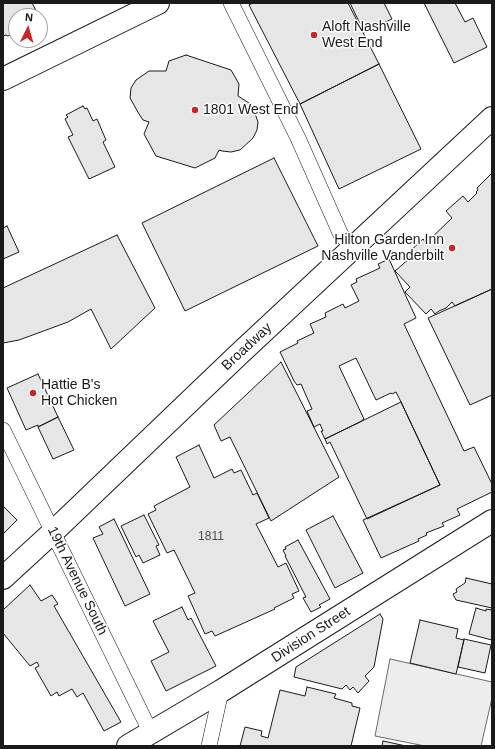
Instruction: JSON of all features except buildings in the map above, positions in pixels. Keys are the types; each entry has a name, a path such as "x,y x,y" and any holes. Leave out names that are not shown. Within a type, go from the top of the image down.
{"main road":[{"path":"3,78 158,3"},
{"name":"Broadway","path":"3,578 492,118"},
{"name":"Division Street","path":"128,746 222,691 492,521"}],"street":[{"path":"231,3 298,138 341,235 354,248"},
{"name":"19th Avenue South","path":"3,430 151,733"},
{"path":"209,746 222,691"}],"shaded area":[{"path":"390,659 492,682 492,698 481,746 425,746 375,736"}],"place":[{"name":"Aloft Nashville West End","path":"314,35"},
{"name":"1801 West End","path":"195,110"},
{"name":"Hilton Garden Inn Nashville Vanderbilt","path":"452,248"},
{"name":"Hattie B's Hot Chicken","path":"33,393"}]}
